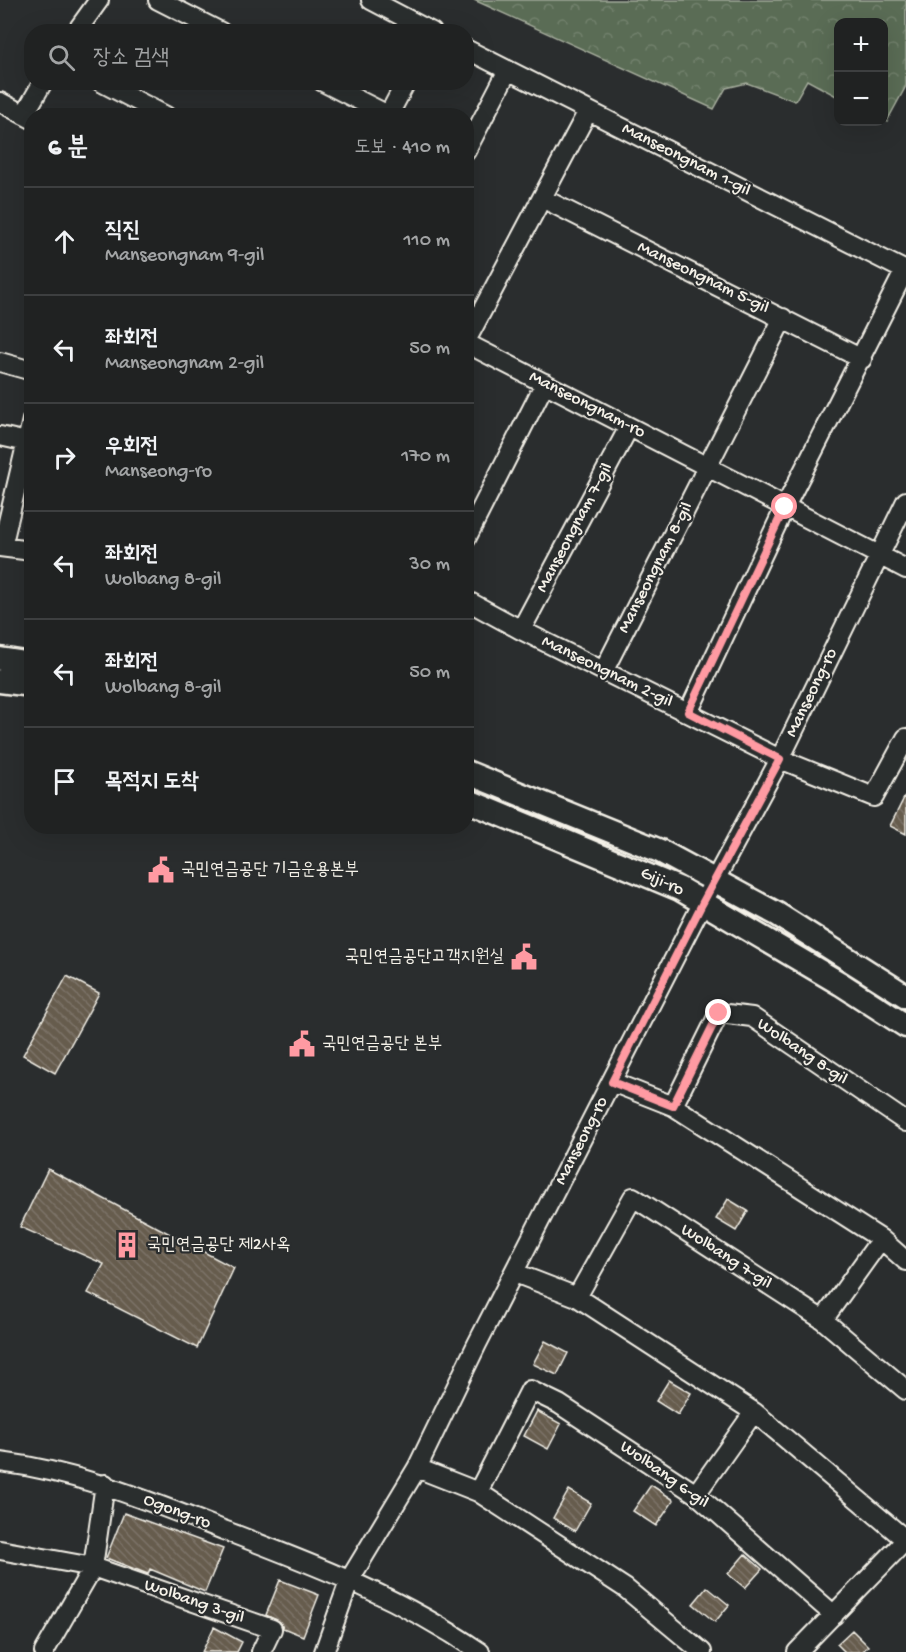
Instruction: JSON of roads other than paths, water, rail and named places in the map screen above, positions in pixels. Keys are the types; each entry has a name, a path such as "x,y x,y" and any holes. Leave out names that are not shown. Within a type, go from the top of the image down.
{"street":[{"path":"82,24 99,0"},
{"path":"158,0 205,24"},
{"path":"371,0 417,24"},
{"name":"Manseongnam 1-gil","path":"474,53 905,271"},
{"path":"474,136 508,70"},
{"path":"32,108 40,90"},
{"path":"116,90 151,108"},
{"path":"339,90 374,108"},
{"path":"392,108 402,90"},
{"path":"0,102 24,115"},
{"path":"474,327 588,111"},
{"name":"Manseongnam 5-gil","path":"542,198 862,359"},
{"path":"688,712 785,507 905,271"},
{"path":"707,467 783,318"},
{"name":"Manseongnam-ro","path":"474,346 906,569"},
{"path":"0,362 24,368"},
{"path":"474,523 544,383"},
{"name":"Manseongnam 7-gil","path":"521,630 629,427"},
{"path":"0,436 24,441"},
{"path":"24,454 1,547 24,550"},
{"name":"Manseongnam 8-gil","path":"604,670 707,467"},
{"name":"Manseong-ro","path":"324,1652 350,1579 417,1468 702,904 780,759 906,501"},
{"name":"Manseongnam 2-gil","path":"474,604 780,759 874,797 906,738"},
{"path":"0,659 24,663"},
{"path":"0,681 24,684"},
{"name":"Giji-ro","path":"474,775 660,851 715,879 777,914 906,996"},
{"name":"Giji-ro","path":"474,803 680,889 841,984 906,1026"},
{"name":"Wolbang 8-gil","path":"673,1106 719,1013 752,1017 906,1122"},
{"path":"612,1082 673,1106 881,1239 906,1261"},
{"name":"Wolbang 7-gil","path":"577,1298 633,1197 823,1320 906,1390"},
{"path":"823,1320 881,1239"},
{"path":"515,1273 577,1298 754,1412 906,1540 797,1652"},
{"name":"Wolbang 6-gil","path":"477,1492 531,1390 559,1404 696,1494 834,1615"},
{"path":"696,1494 754,1412"},
{"name":"Ogong-ro","path":"0,1462 105,1484 350,1579 435,1621 480,1652"},
{"path":"417,1468 477,1492 625,1588 702,1652"},
{"path":"44,1652 93,1567 105,1484"},
{"name":"Wolbang 3-gil","path":"0,1550 93,1567 272,1629 261,1652"}],"place":[{"name":"국민연금공단 기금운용본부","path":"161,870"},
{"name":"국민연금공단고객지원실","path":"524,957"},
{"name":"국민연금공단 본부","path":"302,1044"},
{"name":"국민연금공단 제2사옥","path":"127,1245"}]}
